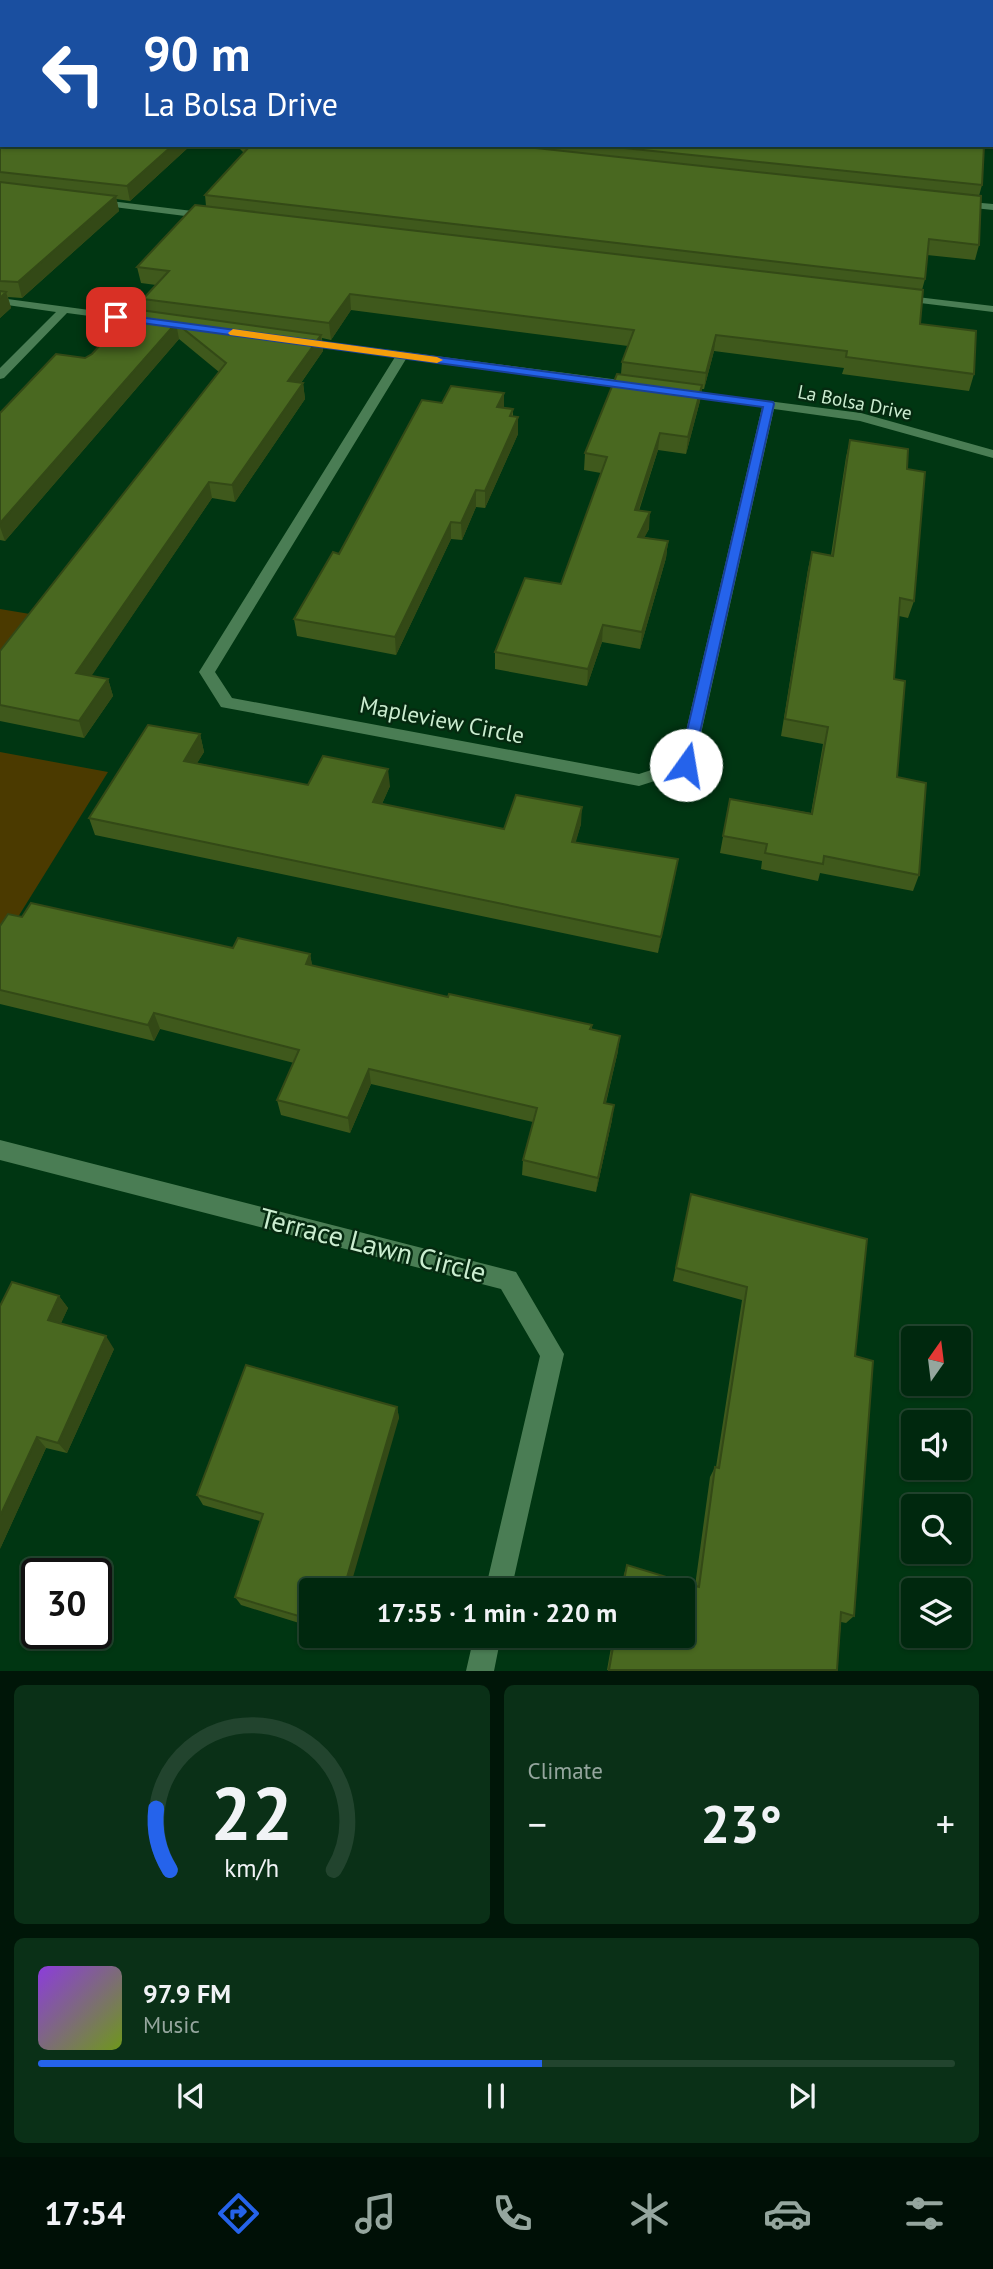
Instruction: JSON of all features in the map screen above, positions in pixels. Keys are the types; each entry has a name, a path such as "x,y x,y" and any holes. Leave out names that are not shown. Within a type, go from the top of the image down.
{"street":[{"path":"83,201 221,218"},
{"path":"952,203 993,207"},
{"path":"883,296 993,309"},
{"path":"0,301 159,323"},
{"path":"0,375 64,310"},
{"path":"280,339 646,388"},
{"name":"Mapleview Circle","path":"402,355 207,672 227,703 639,780 686,765 769,404"},
{"name":"La Bolsa Drive","path":"660,390 861,417 993,453"},
{"name":"Terrace Lawn Circle","path":"0,1150 508,1280 552,1354 501,1578"},
{"path":"480,1671 485,1648"}],"shaded area":[{"path":"0,609 60,619 0,701"},
{"path":"0,752 108,772 0,946"}],"building":[{"path":"0,147 171,147 127,186 0,172"},
{"path":"249,147 526,147 981,196 979,245 929,239 925,279 205,195"},
{"path":"614,147 984,147 982,185"},
{"path":"0,182 116,196 18,282 0,281"},
{"path":"195,205 923,290 920,324 976,331 974,374 846,357 847,351 716,335 706,373 622,362 634,330 350,294 329,323 143,299 169,271 137,267"},
{"path":"133,309 321,335 288,381 303,383 232,485 209,482 76,673 108,679 79,721 0,705 0,651 226,363 176,323 0,523 0,413 56,354 85,358 92,354"},
{"path":"617,374 702,385 688,437 660,433 635,510 650,512 638,537 668,541 642,632 603,625 588,669 495,652 525,578 561,584 607,457 585,453"},
{"path":"451,386 504,393 497,407 513,409 510,416 518,417 485,491 476,490 461,523 451,522 395,637 294,619 333,552 339,554 422,400 442,403"},
{"path":"850,440 908,449 907,469 925,472 914,601 900,598 894,679 905,681 897,777 926,783 919,875 824,856 823,864 765,853 767,844 723,836 730,799 812,814 828,727 785,719 812,552 833,556"},
{"path":"148,725 200,734 184,761 308,785 323,756 388,769 373,802 504,829 516,795 582,807 572,842 678,859 661,937 89,818"},
{"path":"31,903 233,948 238,938 310,954 306,964 448,997 449,994 592,1025 590,1029 620,1036 604,1103 614,1105 598,1178 523,1160 537,1108 369,1069 348,1118 277,1100 299,1050 154,1013 148,1025 0,990 0,926 8,914 22,917"},
{"path":"691,1194 867,1239 855,1356 873,1361 854,1616 841,1612 837,1670 609,1670 613,1648 695,1648 695,1586 699,1587 715,1467 719,1468 747,1287 676,1268"},
{"path":"12,1282 59,1296 48,1320 106,1336 58,1443 37,1437 0,1516 0,1306"},
{"path":"246,1365 397,1407 347,1578 299,1578 299,1616 235,1597 263,1514 197,1495"},
{"path":"627,1565 670,1578 624,1578"}],"slow traffic":[{"path":"233,333 437,360"}],"route":[{"path":"116,317 769,404 686,765"}]}
